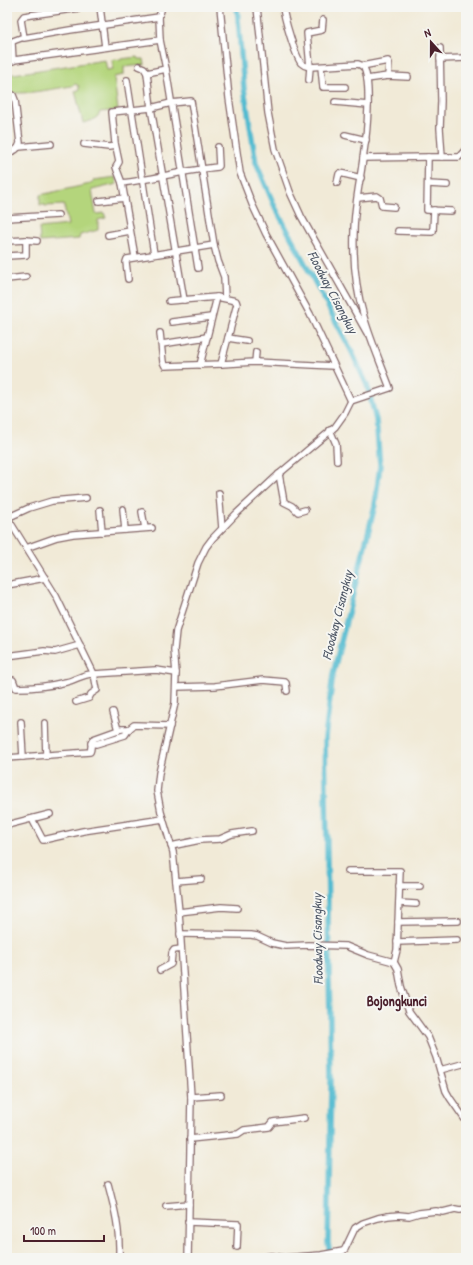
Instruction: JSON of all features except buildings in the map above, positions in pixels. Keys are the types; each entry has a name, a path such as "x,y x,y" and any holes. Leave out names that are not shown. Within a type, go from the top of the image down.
{"street":[{"path":"87,7 63,9 23,17 21,20 24,38 159,18"},
{"path":"100,7 105,47"},
{"path":"162,7 159,18 160,40 198,268"},
{"path":"220,7 229,98 240,173 266,234 310,314 333,366 353,401"},
{"path":"257,7 268,113 275,149 290,192 301,216 373,344"},
{"path":"283,7 286,23 298,56 303,64 310,67 358,64 362,66 388,61 388,76"},
{"path":"309,80 310,67 307,34 322,30 323,20"},
{"path":"14,61 12,43 13,41 21,38"},
{"path":"7,61 160,40"},
{"path":"440,48 440,128 442,157"},
{"path":"440,59 466,58"},
{"path":"139,66 144,68 147,73 151,108 184,300"},
{"path":"188,1258 191,1097 179,912 171,846 157,791 158,779 176,703 174,650 178,623 194,574 203,552 212,539 279,474 338,423 353,401 390,388 373,344 364,315 356,270 354,231 366,140 368,105 367,79 365,68 362,66"},
{"path":"321,67 322,87 345,87"},
{"path":"147,73 166,69"},
{"path":"367,79 388,76 408,77"},
{"path":"127,80 154,254"},
{"path":"7,94 13,95 15,100 20,143 19,147"},
{"path":"135,257 122,183 116,167 119,162 115,146 112,112 151,108 171,103 190,101 192,102 201,169 214,245 224,277 225,298"},
{"path":"335,102 368,105"},
{"path":"345,135 366,140"},
{"path":"7,152 15,151 19,147 51,144"},
{"path":"84,144 109,147 115,146"},
{"path":"122,183 163,175 219,167 218,147"},
{"path":"458,157 466,149"},
{"path":"428,156 428,210 451,211"},
{"path":"363,158 428,156 466,158"},
{"path":"338,183 340,173 361,178"},
{"path":"428,184 446,185"},
{"path":"358,198 377,196 380,198 382,206 394,207"},
{"path":"99,201 125,198"},
{"path":"398,231 432,232 434,210"},
{"path":"7,218 58,215"},
{"path":"108,234 130,231"},
{"path":"7,256 26,256 26,240"},
{"path":"7,241 37,241"},
{"path":"128,279 126,261 135,257 214,245"},
{"path":"7,279 26,277"},
{"path":"200,365 217,297"},
{"path":"169,301 217,297 236,301 238,304 221,364"},
{"path":"172,322 211,317"},
{"path":"160,333 163,362 165,366 255,362 333,366"},
{"path":"162,344 207,337"},
{"path":"228,338 247,341"},
{"path":"255,362 256,352"},
{"path":"330,430 336,444 337,461"},
{"path":"279,474 284,502 292,506 298,512 305,510"},
{"path":"219,493 222,528"},
{"path":"76,702 89,698 91,694 97,690 94,674 62,608 7,517 52,500 86,498"},
{"path":"100,510 102,532"},
{"path":"123,510 125,530"},
{"path":"142,512 145,528"},
{"path":"26,548 57,537 73,534 152,528"},
{"path":"7,585 45,578"},
{"path":"7,656 44,651 55,652 80,645"},
{"path":"7,681 13,680 16,688 47,686 68,682 89,674 156,670 176,673"},
{"path":"176,687 215,686 263,680 285,682 287,691"},
{"path":"113,712 118,730"},
{"path":"21,722 23,757"},
{"path":"45,723 46,756"},
{"path":"90,743 96,744 125,735 134,725 170,726"},
{"path":"7,758 90,752 90,743 94,738 118,730 129,729"},
{"path":"7,826 50,814"},
{"path":"32,819 43,840 163,819"},
{"path":"171,846 200,840 220,839 232,834 252,831"},
{"path":"348,871 400,871 397,942 394,962 398,969 401,986 409,1011 428,1037 435,1052 450,1098 466,1121"},
{"path":"176,880 201,879"},
{"path":"400,886 420,886"},
{"path":"399,903 416,904"},
{"path":"179,912 221,907 237,908"},
{"path":"398,922 458,921"},
{"path":"180,934 251,935 257,936 272,943 286,946 346,946 368,955 394,962"},
{"path":"397,942 457,940"},
{"path":"160,970 172,964 172,953 174,950 181,949"},
{"path":"440,1070 466,1063"},
{"path":"191,1097 221,1095"},
{"path":"190,1139 238,1134 244,1130 268,1127 273,1122 304,1118"},
{"path":"108,1184 118,1226 120,1244 119,1258"},
{"path":"166,1206 189,1204"},
{"path":"260,1258 271,1256 284,1258 337,1252 345,1249 355,1228 363,1222 388,1216 409,1216 419,1213 466,1209"},
{"path":"188,1222 238,1224 237,1247"}],"green space":[{"path":"138,57 139,59 144,59 145,65 124,67 124,75 114,77 118,110 100,112 99,115 91,121 83,123 75,91 79,90 79,86 75,84 72,86 48,90 20,93 7,92 7,75 105,60 107,70 113,69 112,60"},
{"path":"115,177 117,184 92,190 96,214 104,213 106,218 98,220 98,230 80,235 79,239 40,242 39,228 68,225 64,205 40,205 40,195 90,184 94,180"}],"waterway":[{"name":"Floodway Cisangkuy","path":"237,7 244,88 256,163 275,207 351,350 367,385 376,420 380,465 375,505 333,674 325,738 331,1081 328,1243 331,1258"}],"district":[{"name":"Bojongkunci","path":"397,1000"}]}
